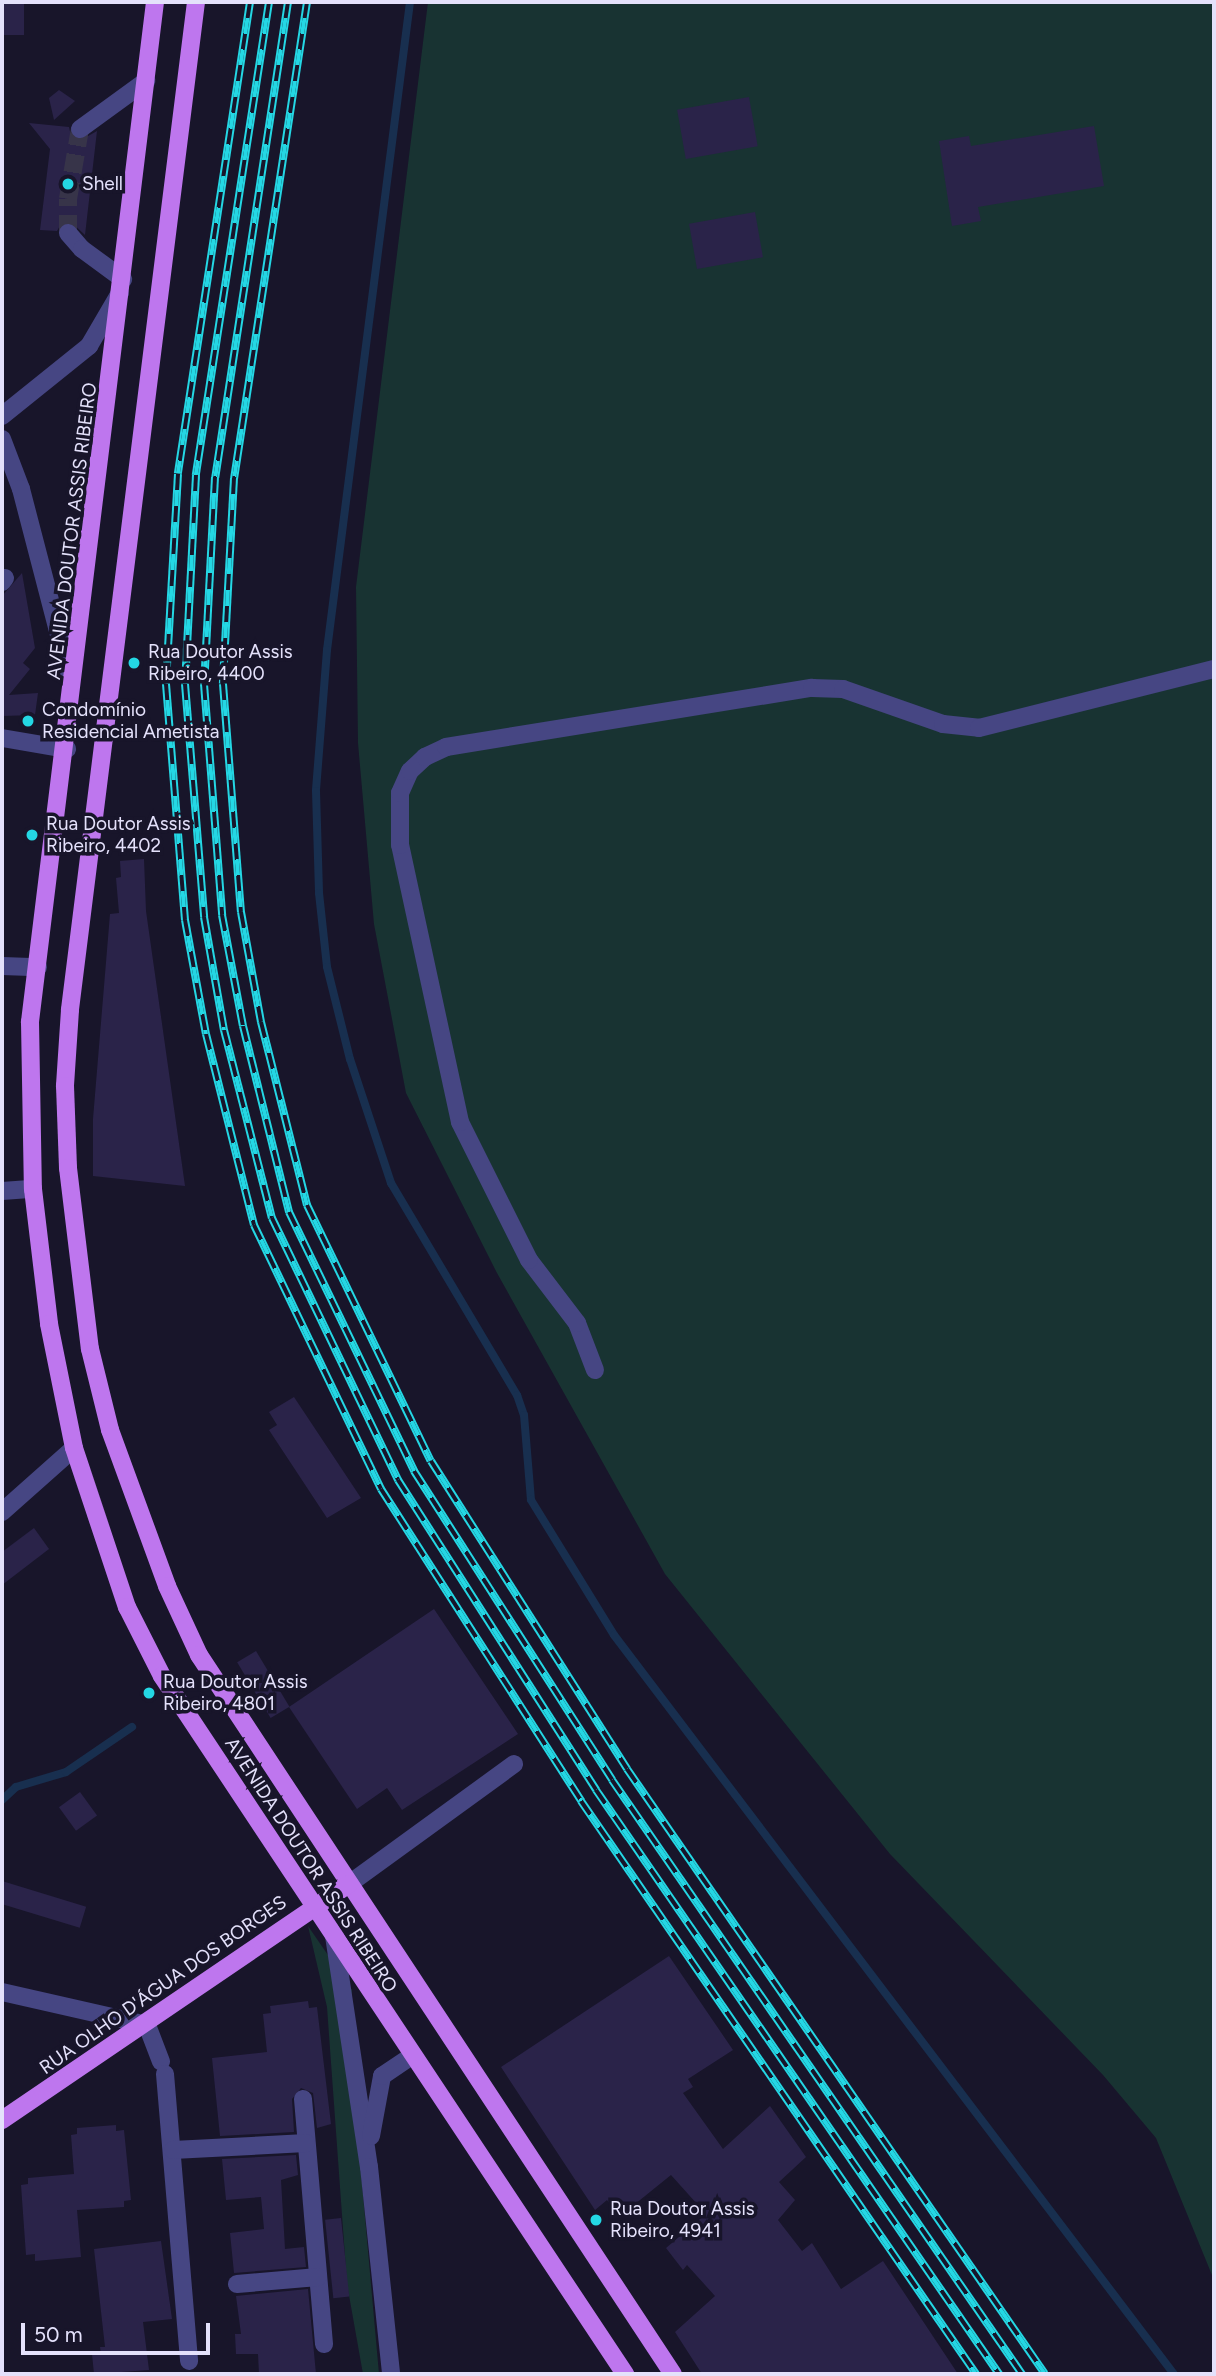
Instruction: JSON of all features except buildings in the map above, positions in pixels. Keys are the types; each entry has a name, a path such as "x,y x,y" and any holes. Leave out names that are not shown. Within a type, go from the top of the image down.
{"main road":[{"name":"AVENIDA DOUTOR ASSIS RIBEIRO","path":"155,2 67,749 30,1023 33,1189 49,1324 74,1448 127,1607 162,1676 625,2374"},
{"name":"AVENIDA DOUTOR ASSIS RIBEIRO","path":"196,2 94,803 65,1086 75,1254 90,1349 124,1469 167,1586 199,1655 673,2374"},
{"name":"RUA OLHO D'ÁGUA DOS BORGES","path":"2,2120 147,2025 349,1884"}],"street":[{"path":"80,128 146,80"},
{"path":"2,416 89,346 123,285 68,233"},
{"path":"2,439 21,489 73,692"},
{"path":"594,1370 577,1323 566,1302 529,1260 460,1122 400,845 400,793 410,771 425,757 446,747 812,688 842,689 943,724 979,728 1214,669"},
{"path":"4,742 67,749"},
{"path":"2,966 38,967"},
{"path":"2,1191 33,1189"},
{"path":"2,1512 74,1448"},
{"path":"349,1884 514,1764"},
{"path":"334,1936 369,2167 391,2374"},
{"path":"2,1992 147,2025 163,2068 173,2150 189,2361"},
{"path":"369,2167 373,2109 382,2076 412,2056"},
{"path":"303,2099 324,2344"},
{"path":"173,2150 306,2143"},
{"path":"237,2284 318,2277"}],"green space":[{"path":"428,2 1214,2 1214,2280 1156,2138 1103,2075 890,1854 665,1574 497,1273 406,1093 374,924 358,743 356,587"},
{"path":"308,1926 352,1990 349,2038 379,2374 363,2374 347,2284 327,2007"}],"waterway":[{"path":"410,2 327,650 316,791 319,893 327,967 350,1059 391,1183 517,1395 524,1415 531,1500 614,1635 1174,2374"},
{"path":"2,1800 16,1787 66,1772 132,1727"}],"tunnel":[{"path":"68,233 68,199 80,129"}],"railway":[{"path":"250,2 178,474 166,684 185,920 206,1034 254,1225 381,1489 581,1801 976,2374"},
{"path":"269,2 196,475 185,684 204,917 224,1030 272,1218 398,1480 596,1790 999,2374"},
{"path":"288,2 215,477 204,684 222,915 243,1026 289,1212 414,1471 612,1780 1022,2374"},
{"path":"307,2 234,478 223,684 241,912 261,1022 307,1205 431,1461 627,1769 1045,2374"}],"place":[{"name":"Shell","path":"68,184"},
{"name":"Rua Doutor Assis Ribeiro, 4400","path":"134,663"},
{"name":"Condomínio Residencial Ametista","path":"28,721"},
{"name":"Rua Doutor Assis Ribeiro, 4402","path":"32,835"},
{"name":"Rua Doutor Assis Ribeiro, 4801","path":"149,1693"},
{"name":"Rua Doutor Assis Ribeiro, 4941","path":"596,2220"}]}
